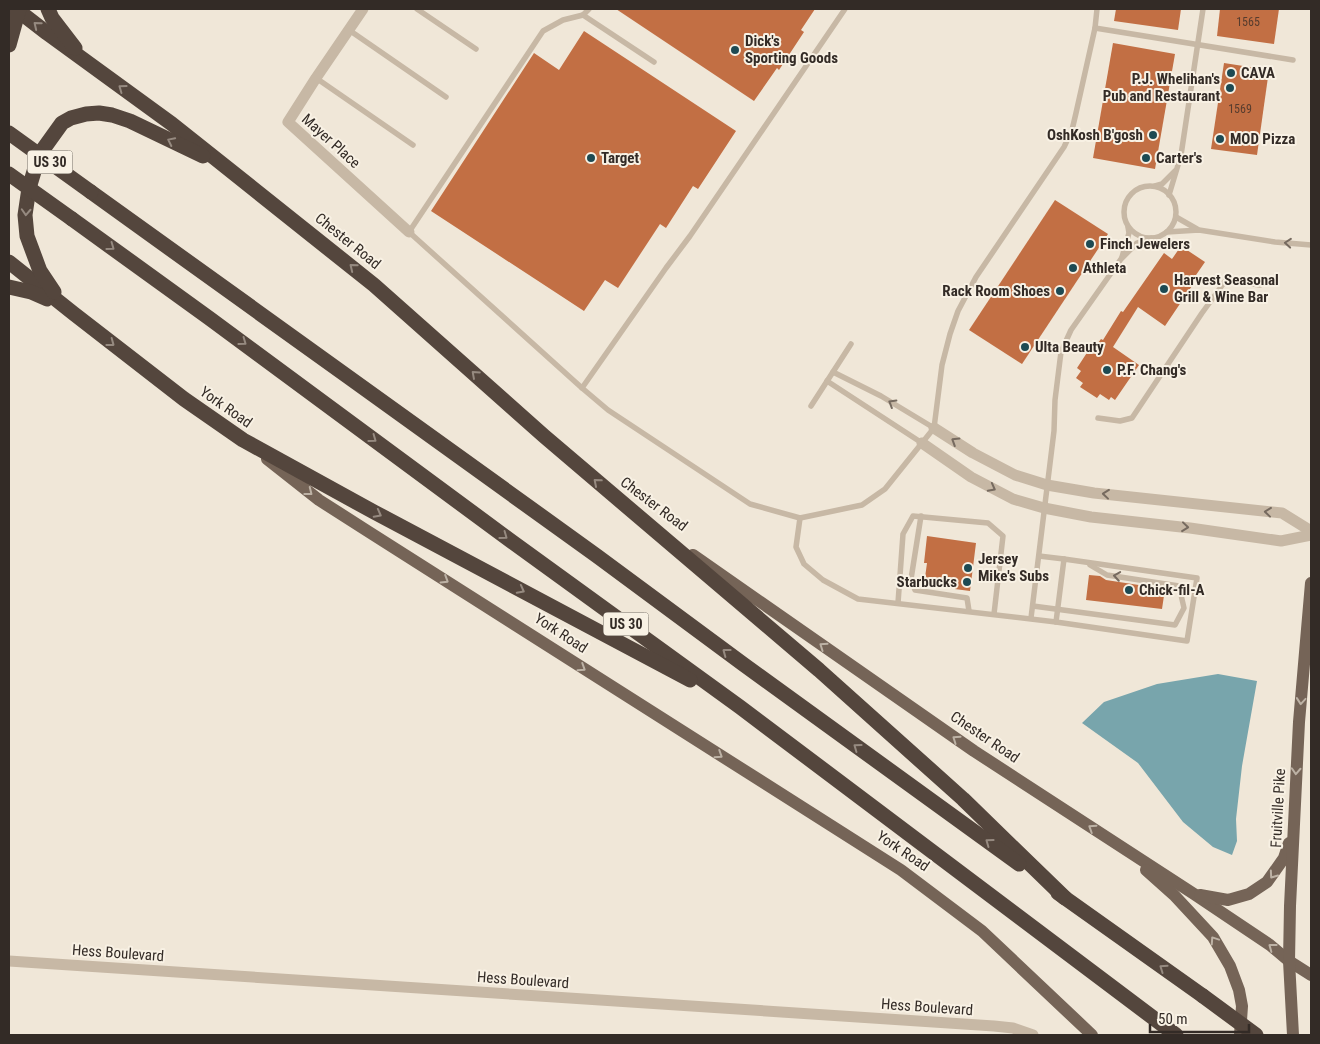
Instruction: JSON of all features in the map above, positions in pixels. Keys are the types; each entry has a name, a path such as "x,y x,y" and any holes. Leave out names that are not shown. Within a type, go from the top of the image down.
{"highway":[{"path":"9,45 18,9"},
{"name":"Chester Road","path":"18,9 47,34 172,124 374,285 634,514"},
{"path":"48,9 52,18 84,60"},
{"path":"73,313 50,287 40,271 27,236 28,188 39,155 62,123 71,118 86,114 112,115 130,121 231,170"},
{"name":"US 30","path":"9,132 1256,1035"},
{"name":"US 30","path":"9,174 740,707 1176,1035"},
{"name":"York Road","path":"9,262 184,399 243,440"},
{"path":"9,287 31,292 73,313"},
{"path":"243,440 740,707"},
{"path":"634,514 819,670 963,799 1065,898"}],"main road":[{"name":"York Road","path":"243,440 319,500 901,870 982,931 1092,1035"},
{"name":"Chester Road","path":"634,514 974,751 1194,894 1311,975"},
{"name":"Fruitville Pike","path":"1293,1035 1290,906 1299,722 1311,583"},
{"path":"1194,894 1228,900 1249,894 1267,882 1284,858 1294,831"},
{"path":"1114,842 1174,895 1213,937 1230,966 1239,990 1242,1006 1240,1035"}],"street":[{"name":"Mayer Place","path":"363,9 288,122 409,232"},
{"path":"934,428 973,453 1015,475 1048,485 1094,493 1282,513 1311,533"},
{"path":"922,443 971,477 1012,499 1044,508 1091,517 1281,541 1311,533"},
{"name":"Hess Boulevard","path":"9,961 994,1026 1013,1028 1033,1035"}],"lane":[{"path":"417,9 476,49"},
{"path":"589,9 583,15 563,20 543,30 409,232 608,410 750,504 800,518 862,505 885,490 934,428 942,365 958,311 976,277 1064,147 1072,130 1095,28 1097,9"},
{"path":"582,388 690,236 844,9"},
{"path":"1169,195 1181,155 1203,9"},
{"path":"583,15 654,62"},
{"path":"1095,28 1293,60"},
{"path":"349,30 446,97"},
{"path":"316,78 413,145"},
{"path":"1152,238 1145,238 1132,232 1125,219 1124,210 1126,202 1130,195 1137,190 1162,184 1177,169"},
{"path":"1031,618 1048,485 1054,431 1054,400 1061,352 1071,330 1121,259 1138,243 1160,236 1173,225 1176,217 1174,202 1169,195 1153,186"},
{"path":"1176,217 1199,230"},
{"path":"1121,259 1129,234 1128,226"},
{"path":"1167,232 1199,230 1311,245"},
{"path":"1098,418 1120,421 1132,418 1226,280 1260,285"},
{"path":"811,406 850,344"},
{"path":"833,372 882,396 934,428"},
{"path":"827,381 922,443"},
{"path":"898,603 903,534 914,516 988,523 1003,536 994,614"},
{"path":"921,516 911,579 915,590 967,598 969,611"},
{"path":"800,518 796,546 804,564 823,580 858,598 1031,618 1187,641 1197,578 1039,556"},
{"path":"1056,622 1064,560"},
{"path":"1033,606 1175,625 1184,608 1180,586 1107,575 1086,562"}],"water":[{"path":"1218,674 1257,681 1242,766 1236,819 1237,841 1232,855 1213,847 1183,822 1138,763 1082,723 1104,702 1157,684"}],"building":[{"name":"Dick's Sporting Goods","path":"616,9 815,9 801,30 804,32 779,70 777,68 754,101"},
{"path":"1116,9 1181,9 1178,30 1114,21"},
{"path":"1220,9 1279,9 1274,44 1217,36"},
{"name":"Target","path":"584,31 736,131 698,189 693,186 666,228 660,224 618,288 605,280 584,311 431,211 534,53 559,70"},
{"path":"1113,43 1175,54 1155,169 1093,158"},
{"path":"1224,63 1269,70 1257,155 1211,149"},
{"path":"1055,200 1108,234 1022,364 969,330"},
{"path":"1181,246 1205,262 1196,275 1198,277 1165,326 1138,307 1113,347 1139,365 1115,400 1111,397 1109,400 1100,394 1097,398 1080,387 1083,383 1076,378 1081,371 1077,368 1092,345 1095,347 1101,339 1103,340 1121,311 1123,312 1164,253 1172,259"},
{"path":"927,536 976,543 970,591 924,585 927,563 924,563"},
{"name":"Chick-fil-A","path":"1089,575 1100,576 1106,580 1165,589 1162,609 1086,600"}],"place":[{"name":"Dick's Sporting Goods","path":"735,50"},
{"name":"CAVA","path":"1231,73"},
{"name":"P.J. Whelihan's Pub and Restaurant","path":"1230,88"},
{"name":"OshKosh B'gosh","path":"1153,135"},
{"name":"MOD Pizza","path":"1220,139"},
{"name":"Target","path":"591,158"},
{"name":"Carter's","path":"1146,158"},
{"name":"Finch Jewelers","path":"1090,244"},
{"name":"Athleta","path":"1073,268"},
{"name":"Harvest Seasonal Grill & Wine Bar","path":"1164,289"},
{"name":"Rack Room Shoes","path":"1060,291"},
{"name":"Ulta Beauty","path":"1025,347"},
{"name":"P.F. Chang's","path":"1107,370"},
{"name":"Jersey Mike's Subs","path":"968,568"},
{"name":"Starbucks","path":"967,582"},
{"name":"Chick-fil-A","path":"1129,590"}]}
